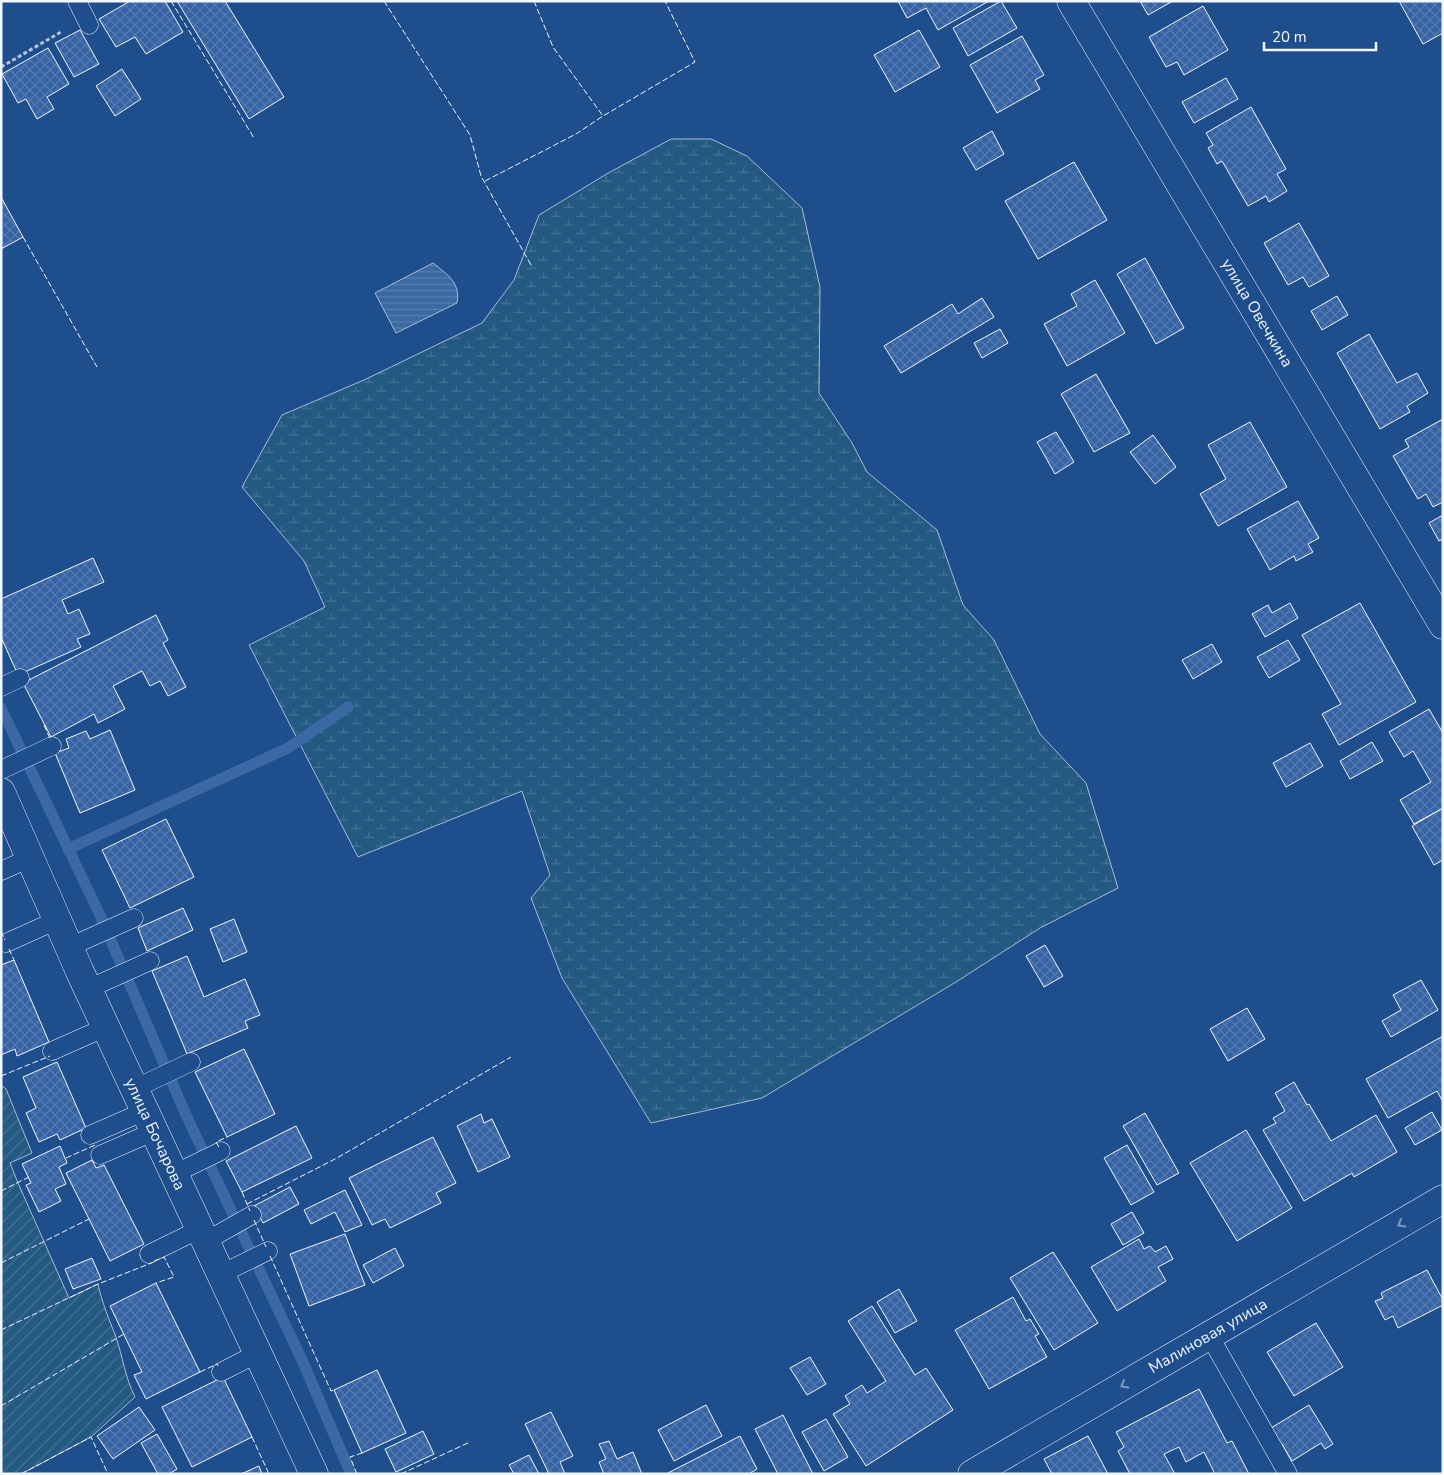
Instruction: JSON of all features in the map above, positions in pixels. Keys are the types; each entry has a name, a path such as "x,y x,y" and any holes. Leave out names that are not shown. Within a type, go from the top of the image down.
{"street":[{"name":"улица Овечкина","path":"1072,1 1443,625"},
{"name":"улица Бочарова","path":"1,792 88,989 314,1474"},
{"name":"Малиновая улица","path":"972,1474 1443,1199"}],"lane":[{"path":"77,1 87,22"},
{"path":"1,687 20,678"},
{"path":"1,770 52,746"},
{"path":"1,871 30,858"},
{"path":"69,947 134,918"},
{"path":"6,943 57,920"},
{"path":"88,989 150,962"},
{"path":"52,1051 106,1027"},
{"path":"100,1155 191,1062"},
{"path":"90,1135 145,1110"},
{"path":"174,1174 220,1151"},
{"path":"149,1254 252,1215"},
{"path":"221,1274 268,1251"},
{"path":"1209,1335 1288,1474"},
{"path":"220,1372 258,1353"}],"path":[{"path":"1,67 87,22"}],"green space":[{"path":"671,139 711,139 747,156 802,208 820,287 819,393 852,443 867,472 937,530 963,605 994,640 1040,734 1086,783 1118,888 1040,928 956,982 762,1098 651,1123 562,978 531,898 550,875 522,791 358,857 249,645 325,607 304,561 242,487 282,415 364,380 482,323 514,280 539,215 610,172"},
{"path":"1,1085 6,1089 32,1153 10,1163 18,1183 69,1298 98,1284 135,1397 91,1437 21,1474 1,1474"}],"shaded area":[{"path":"433,263 448,275 455,284 458,296 457,303 396,333 375,293"}],"building":[{"path":"130,1 165,1 183,32 146,54 135,37 116,47 99,19"},
{"path":"177,1 225,1 284,97 249,119"},
{"path":"898,1 989,1 938,30 926,8 907,18"},
{"path":"1001,1 1017,28 968,56 953,28"},
{"path":"1140,1 1173,1 1148,15"},
{"path":"1399,1 1443,1 1443,33 1423,44"},
{"path":"1203,6 1228,50 1184,75 1177,62 1166,67 1149,37"},
{"path":"80,30 99,64 74,77 55,43"},
{"path":"919,30 940,67 895,92 874,55"},
{"path":"1022,36 1044,75 1035,80 1040,89 997,113 970,65"},
{"path":"48,48 69,84 47,97 54,109 37,119 26,99 18,103 2,74"},
{"path":"122,69 141,99 115,116 96,86"},
{"path":"1226,78 1238,99 1194,123 1182,102"},
{"path":"1251,107 1286,169 1277,174 1287,191 1269,202 1266,196 1248,206 1222,161 1217,164 1208,148 1213,145 1206,133"},
{"path":"992,131 1004,154 976,170 963,148"},
{"path":"1074,162 1107,220 1038,259 1005,201"},
{"path":"1,197 23,237 1,249"},
{"path":"1299,223 1329,276 1309,287 1303,277 1288,285 1264,243"},
{"path":"1145,258 1184,328 1156,344 1117,274"},
{"path":"1095,280 1125,333 1067,366 1044,324 1077,306 1071,294"},
{"path":"1337,296 1348,315 1322,330 1311,311"},
{"path":"982,298 994,317 901,373 884,346 952,304 958,314"},
{"path":"1000,329 1008,343 982,358 974,343"},
{"path":"1369,334 1397,383 1417,373 1428,393 1407,406 1410,412 1380,429 1337,353"},
{"path":"1096,374 1130,433 1094,452 1061,394"},
{"path":"1443,419 1443,502 1433,507 1426,494 1418,499 1393,456 1409,447 1405,440"},
{"path":"1250,422 1287,487 1218,526 1200,494 1226,479 1208,445"},
{"path":"1056,432 1074,462 1055,474 1037,442"},
{"path":"1153,435 1176,467 1155,484 1130,452"},
{"path":"1298,501 1319,538 1308,544 1313,552 1296,561 1294,556 1270,570 1247,529"},
{"path":"1443,515 1443,539 1439,541 1429,523"},
{"path":"93,558 104,582 62,600 68,614 79,609 90,634 77,639 81,647 18,675 1,637 1,599"},
{"path":"1290,603 1298,618 1265,637 1252,614 1268,605 1272,613"},
{"path":"1360,603 1416,702 1339,745 1322,714 1341,704 1302,635"},
{"path":"156,615 168,640 163,643 186,687 168,696 160,681 150,686 142,671 113,686 125,709 98,723 94,714 51,737 23,683"},
{"path":"1288,640 1300,660 1269,678 1257,657"},
{"path":"1212,644 1222,662 1193,679 1182,660"},
{"path":"1429,709 1443,733 1443,808 1414,824 1400,800 1431,782 1413,751 1404,757 1389,732"},
{"path":"110,730 135,790 80,813 55,753 69,748 66,739 86,731 90,739"},
{"path":"1372,742 1383,761 1350,779 1340,761"},
{"path":"1310,743 1323,766 1286,787 1273,763"},
{"path":"1443,808 1443,860 1434,865 1412,826"},
{"path":"166,819 194,877 130,908 102,850"},
{"path":"183,908 193,930 147,951 138,928"},
{"path":"234,919 247,952 223,962 210,929"},
{"path":"1045,945 1063,976 1044,987 1026,956"},
{"path":"187,956 204,997 245,979 260,1015 245,1021 248,1028 187,1054 152,971"},
{"path":"14,960 49,1042 17,1056 15,1049 1,1055 1,965"},
{"path":"1421,980 1438,1010 1391,1037 1382,1021 1401,1010 1393,995"},
{"path":"1247,1008 1265,1039 1228,1061 1210,1029"},
{"path":"1443,1036 1443,1102 1437,1091 1388,1118 1366,1079"},
{"path":"244,1049 275,1114 227,1137 195,1072"},
{"path":"57,1062 86,1128 60,1140 57,1134 39,1142 26,1113 36,1108 23,1077"},
{"path":"1294,1082 1331,1141 1376,1115 1397,1152 1354,1177 1352,1173 1304,1201 1263,1130 1276,1123 1273,1118 1285,1111 1275,1093"},
{"path":"1432,1112 1442,1130 1415,1145 1405,1128"},
{"path":"1145,1113 1179,1173 1157,1185 1123,1126"},
{"path":"481,1114 484,1123 492,1119 510,1157 478,1172 457,1126"},
{"path":"296,1126 312,1158 242,1192 226,1161"},
{"path":"1246,1130 1292,1208 1237,1241 1190,1163"},
{"path":"433,1137 456,1183 436,1193 441,1203 390,1228 385,1219 372,1225 349,1178"},
{"path":"1127,1145 1154,1192 1131,1205 1104,1158"},
{"path":"60,1146 67,1163 59,1167 66,1184 55,1189 61,1201 39,1212 26,1185 31,1183 22,1164"},
{"path":"92,1160 96,1168 104,1165 144,1244 110,1261 66,1173"},
{"path":"290,1187 299,1204 263,1223 254,1206"},
{"path":"345,1190 362,1225 345,1232 335,1212 311,1224 304,1210"},
{"path":"1132,1212 1144,1233 1123,1245 1111,1224"},
{"path":"345,1234 365,1285 309,1306 290,1254"},
{"path":"1139,1239 1144,1249 1150,1246 1155,1252 1166,1246 1173,1259 1158,1267 1166,1281 1117,1311 1091,1267"},
{"path":"395,1248 404,1266 373,1283 363,1265"},
{"path":"1053,1252 1098,1323 1054,1350 1010,1278"},
{"path":"92,1258 101,1279 73,1289 65,1269"},
{"path":"1427,1270 1443,1300 1443,1305 1398,1328 1393,1316 1385,1320 1375,1301 1383,1298 1381,1293"},
{"path":"156,1283 200,1372 146,1399 134,1375 142,1372 110,1306"},
{"path":"899,1289 917,1321 895,1333 877,1302"},
{"path":"1013,1297 1026,1321 1030,1319 1039,1334 1035,1336 1047,1357 989,1389 955,1330"},
{"path":"872,1306 915,1375 926,1368 953,1410 866,1466 833,1414 850,1404 845,1396 862,1385 867,1393 886,1381 848,1321"},
{"path":"1316,1323 1343,1367 1294,1396 1267,1352"},
{"path":"810,1357 826,1384 807,1395 790,1368"},
{"path":"377,1370 406,1433 362,1453 334,1390"},
{"path":"223,1377 252,1437 192,1467 162,1407"},
{"path":"1199,1389 1227,1443 1232,1441 1249,1474 1215,1474 1204,1452 1186,1462 1179,1447 1164,1454 1175,1474 1130,1474 1118,1451 1124,1447 1116,1432"},
{"path":"706,1405 722,1436 674,1461 658,1430"},
{"path":"1309,1405 1333,1444 1325,1449 1321,1443 1292,1461 1282,1444 1276,1448 1266,1431"},
{"path":"139,1407 155,1430 113,1459 97,1436"},
{"path":"551,1412 573,1456 560,1462 565,1474 549,1474 525,1424"},
{"path":"783,1415 813,1474 778,1474 755,1429"},
{"path":"826,1419 848,1457 824,1471 802,1432"},
{"path":"423,1431 434,1454 396,1472 385,1449"},
{"path":"157,1434 177,1469 169,1474 158,1474 141,1443"},
{"path":"740,1436 757,1469 749,1474 666,1474"},
{"path":"1088,1436 1108,1474 1052,1474 1044,1459"},
{"path":"609,1441 617,1459 633,1452 642,1474 604,1474 599,1462 606,1459 599,1444"},
{"path":"529,1455 539,1474 514,1474 509,1465"},
{"path":"259,1466 262,1474 241,1474"}],"waterway":[{"path":"68,849 288,748 348,707"},
{"path":"1,708 100,915 186,1115 302,1360 351,1474"}],"fence":[{"path":"171,1 254,138"},
{"path":"384,1 470,135 481,176 531,265"},
{"path":"534,1 553,47 603,116 695,62 665,1"},
{"path":"485,181 576,134 603,116"},
{"path":"23,237 97,367"},
{"path":"44,725 51,741"},
{"path":"1,931 5,940"},
{"path":"9,949 14,960"},
{"path":"1,1076 50,1056"},
{"path":"247,1204 337,1158 511,1057"},
{"path":"219,1147 216,1142 227,1137"},
{"path":"66,1158 95,1145"},
{"path":"1,1191 29,1177"},
{"path":"242,1192 250,1211"},
{"path":"1,1263 89,1219"},
{"path":"254,1220 266,1247"},
{"path":"270,1256 331,1391 334,1390"},
{"path":"154,1261 164,1257 174,1277 156,1283"},
{"path":"1,1330 98,1284 154,1262"},
{"path":"1,1406 124,1334"},
{"path":"200,1372 217,1364 218,1366"},
{"path":"21,1474 91,1437 108,1474"},
{"path":"252,1437 269,1474"},
{"path":"401,1474 470,1442"},
{"path":"357,1474 350,1457 362,1453"}]}
